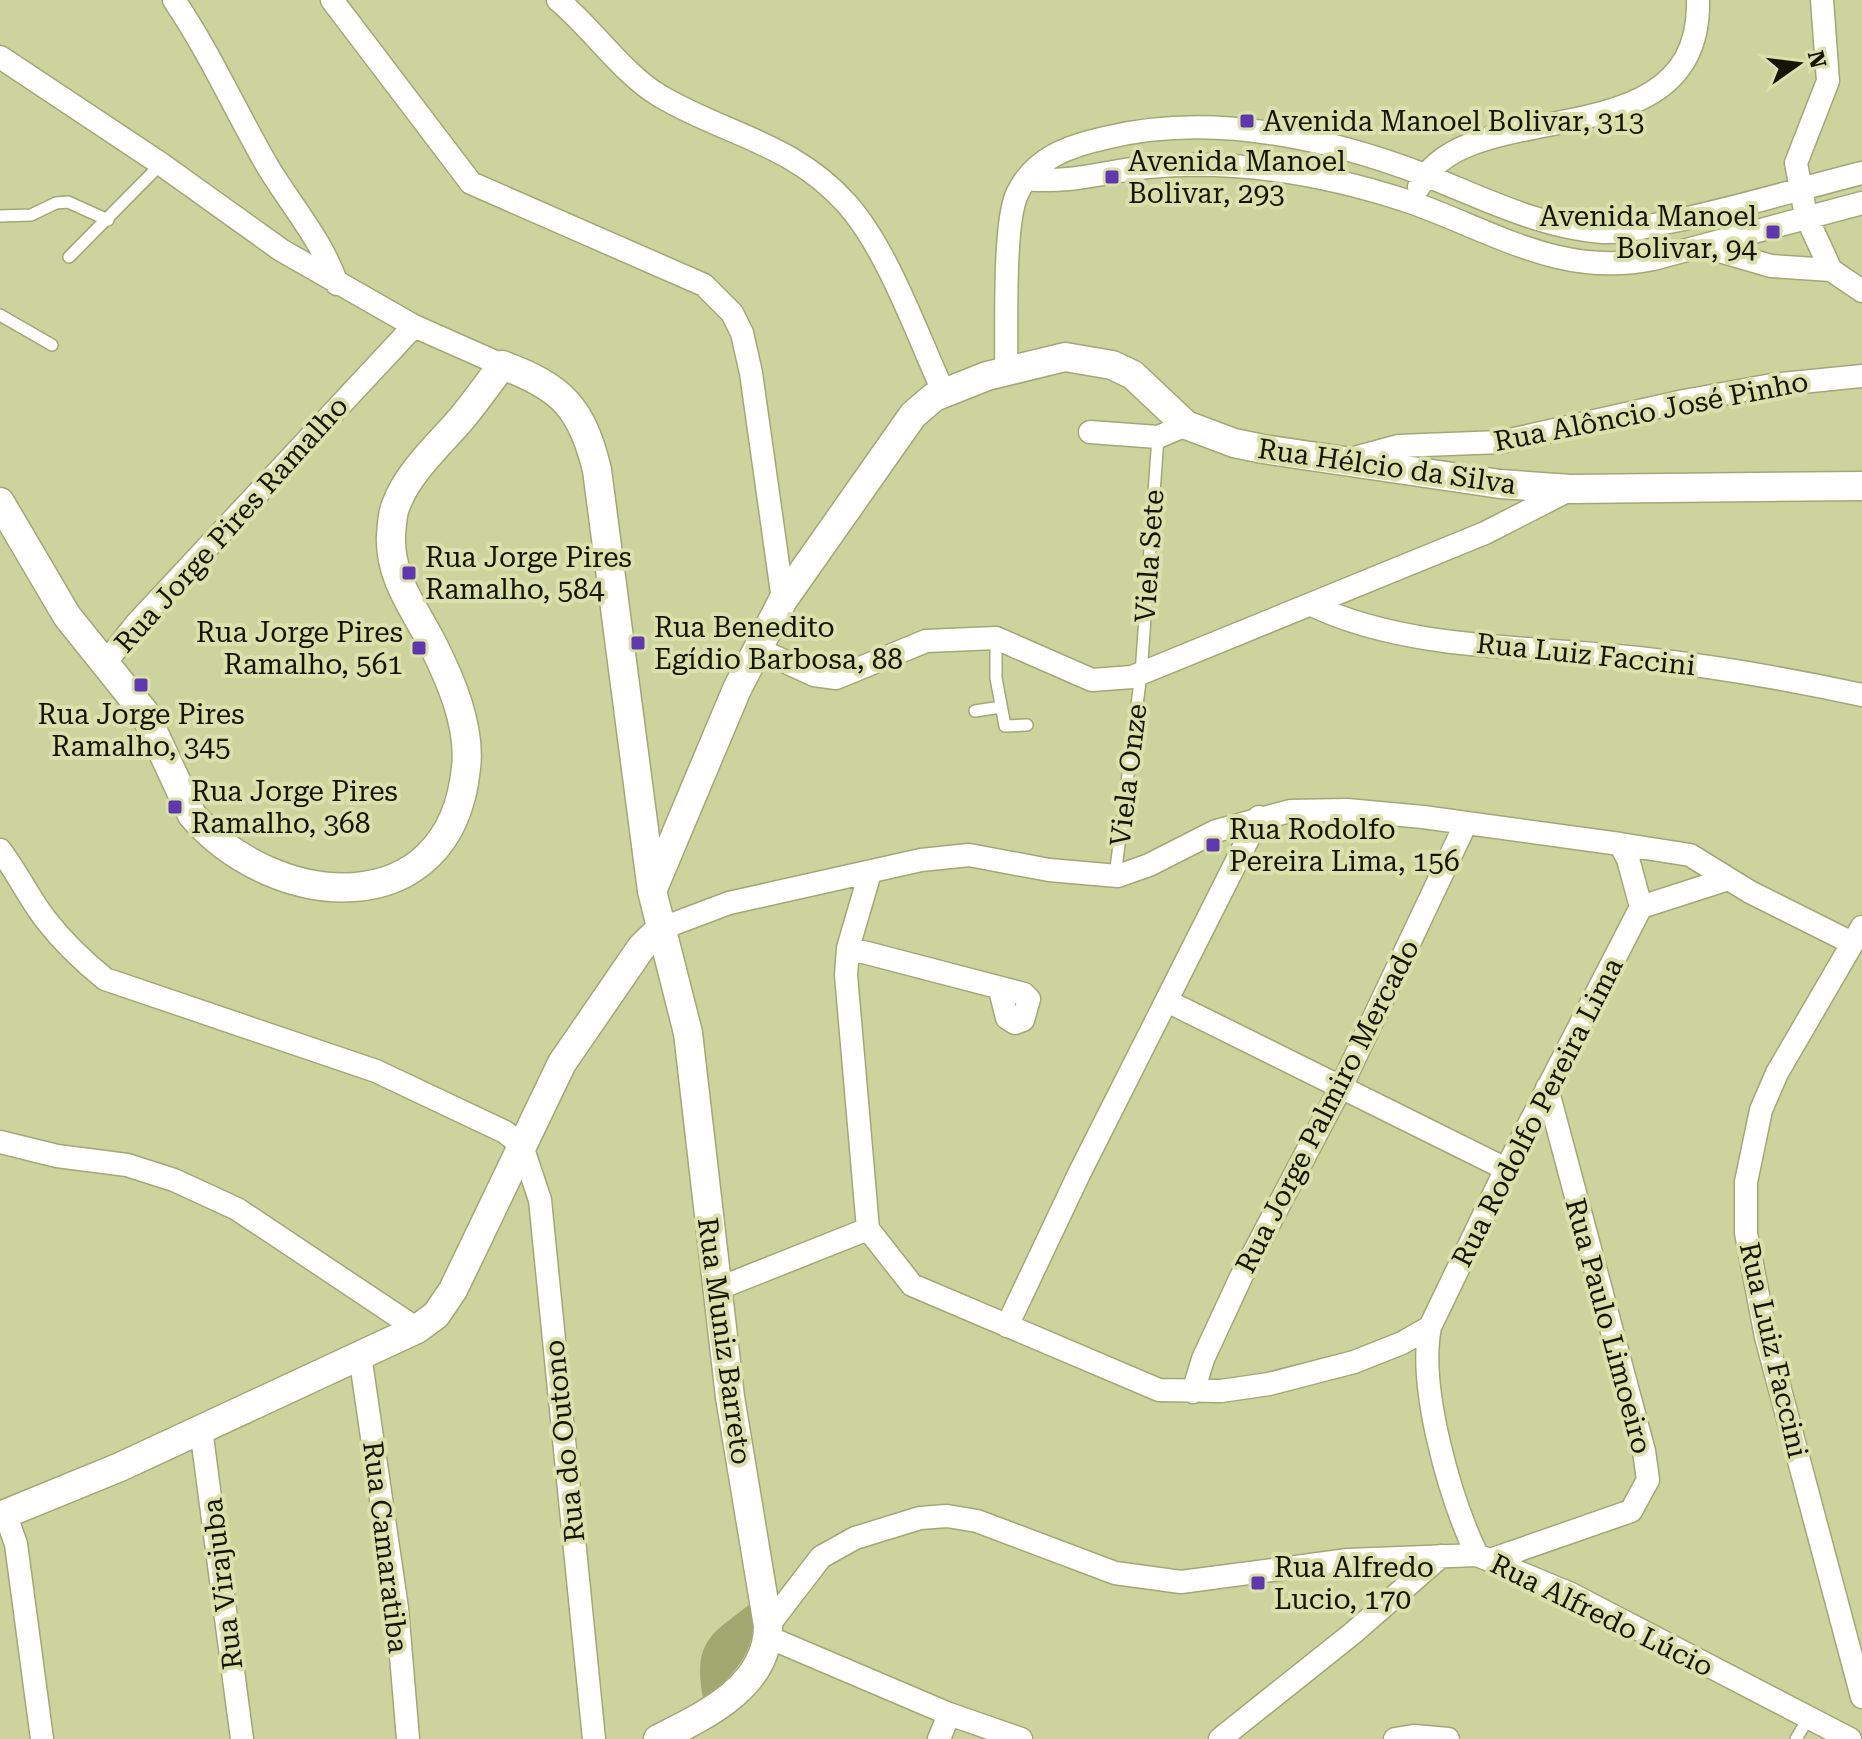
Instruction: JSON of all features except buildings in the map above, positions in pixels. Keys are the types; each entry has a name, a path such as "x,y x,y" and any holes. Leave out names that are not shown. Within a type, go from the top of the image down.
{"street":[{"path":"174,0 203,43 228,97 284,194 346,288"},
{"path":"332,0 471,183 704,285 732,313 742,333 751,373 783,600"},
{"path":"558,0 652,91 794,157 848,205 872,239 944,393"},
{"path":"1411,203 1425,175 1447,153 1467,144 1560,125 1639,101 1669,77 1685,56 1697,24 1698,0"},
{"path":"1822,0 1828,81 1796,163 1806,216 1831,270"},
{"path":"0,57 161,164 281,250 414,326 502,365"},
{"path":"1006,369 1013,206 1028,179 1048,157 1073,146 1159,130 1231,129 1305,137 1425,175 1531,215 1603,232 1708,214 1862,173"},
{"path":"1028,179 1080,179 1146,167 1254,167 1346,184 1411,203 1518,247 1592,266 1623,266 1862,203"},
{"path":"1702,246 1771,266 1831,270 1862,291"},
{"name":"Rua Jorge Pires Ramalho","path":"414,326 147,613 106,662 144,712 192,815 237,852 268,871 322,885 376,886 413,872 445,834 457,809 466,768 462,719 430,639 409,607 394,566 391,536 395,505 418,469 502,365"},
{"name":"Rua Hélcio da Silva","path":"652,891 737,689 783,600 913,415 927,401 1006,369 1065,357 1112,365 1133,375 1186,425 1234,443 1500,484 1571,489 1862,486"},
{"name":"Rua Muniz Barreto","path":"502,365 565,397 588,435 597,470 652,891 688,1033 717,1289 768,1632"},
{"name":"Rua Alôncio José Pinho","path":"1345,460 1398,446 1501,442 1684,401 1772,385 1862,376"},
{"path":"1090,432 1158,437 1186,425"},
{"path":"758,649 814,675 836,678 926,641 996,638 1092,680 1141,674 1314,606 1485,533 1571,489"},
{"path":"0,502 67,616 106,662"},
{"name":"Rua Luiz Faccini","path":"1314,606 1355,625 1398,633 1640,658 1862,695"},
{"path":"42,1739 16,1544 2,1515 120,1467 417,1329 436,1315 453,1290 562,1063 641,948 660,929 729,903 921,860 969,855 1069,873 1115,876 1149,865 1216,831 1259,817 1290,811 1347,810 1466,823 1690,855 1728,879 1857,935"},
{"path":"1007,1326 1259,817"},
{"name":"Rua Jorge Palmiro Mercado","path":"1193,1392 1203,1359 1241,1277 1341,1087 1466,823"},
{"path":"1620,844 1628,859 1641,907 1728,879"},
{"path":"0,850 24,881 44,917 73,952 105,979 376,1071 505,1132 522,1146"},
{"path":"870,873 848,948 846,1005 868,1229 912,1285 1159,1390 1221,1391 1304,1376 1390,1348 1430,1327"},
{"name":"Rua Rodolfo Pereira Lima","path":"1430,1327 1506,1169 1641,907"},
{"name":"Rua Luiz Faccini","path":"1857,935 1783,1061 1761,1110 1746,1182 1746,1233 1766,1337 1862,1697"},
{"path":"848,948 1000,990"},
{"path":"610,996 671,964"},
{"path":"1167,1001 1506,1169"},
{"name":"Rua Paulo Limoeiro","path":"1485,1557 1631,1511 1648,1480 1644,1451 1547,1088"},
{"path":"0,1142 57,1156 127,1165 174,1180 237,1209 417,1329"},
{"name":"Rua do Outono","path":"522,1146 540,1200 594,1739"},
{"path":"717,1289 868,1229"},
{"path":"1430,1327 1426,1348 1427,1378 1436,1421 1463,1526 1485,1557"},
{"name":"Rua Camaratiba","path":"360,1355 397,1608 408,1739"},
{"name":"Rua Virajuba","path":"201,1429 242,1739"},
{"name":"Rua Alfredo Lúcio","path":"768,1632 821,1557 855,1538 920,1518 947,1516 977,1521 1104,1569 1153,1580 1197,1582 1335,1561 1485,1557 1571,1594 1850,1739"},
{"path":"1220,1739 1325,1656 1441,1556"},
{"path":"658,1739 726,1701 757,1668 768,1632 949,1714 1021,1739"},
{"path":"939,1739 949,1714"},
{"path":"1395,1739 1414,1736 1448,1739"}],"lane":[{"path":"69,257 161,164"},
{"path":"0,216 31,215 56,203 68,202 87,207 108,220"},
{"path":"0,315 52,345"},
{"name":"Viela Sete","path":"1141,674 1158,437"},
{"path":"996,638 995,668 1005,726 1027,725"},
{"name":"Viela Onze","path":"1115,876 1141,674"},
{"path":"975,711 1001,707"},
{"path":"1796,1739 1809,1717"}],"green space":[{"path":"755,1600 754,1630 744,1657 727,1679 703,1697 700,1677 704,1649 718,1629"}],"place":[{"name":"Avenida Manoel Bolivar, 313","path":"1247,121"},
{"name":"Avenida Manoel Bolivar, 293","path":"1112,177"},
{"name":"Avenida Manoel Bolivar, 94","path":"1773,232"},
{"name":"Rua Jorge Pires Ramalho, 584","path":"409,573"},
{"name":"Rua Benedito Egídio Barbosa, 88","path":"638,643"},
{"name":"Rua Jorge Pires Ramalho, 561","path":"419,648"},
{"name":"Rua Jorge Pires Ramalho, 345","path":"141,685"},
{"name":"Rua Jorge Pires Ramalho, 368","path":"175,807"},
{"name":"Rua Rodolfo Pereira Lima, 156","path":"1213,845"},
{"name":"Rua Alfredo Lucio, 170","path":"1258,1583"}]}
